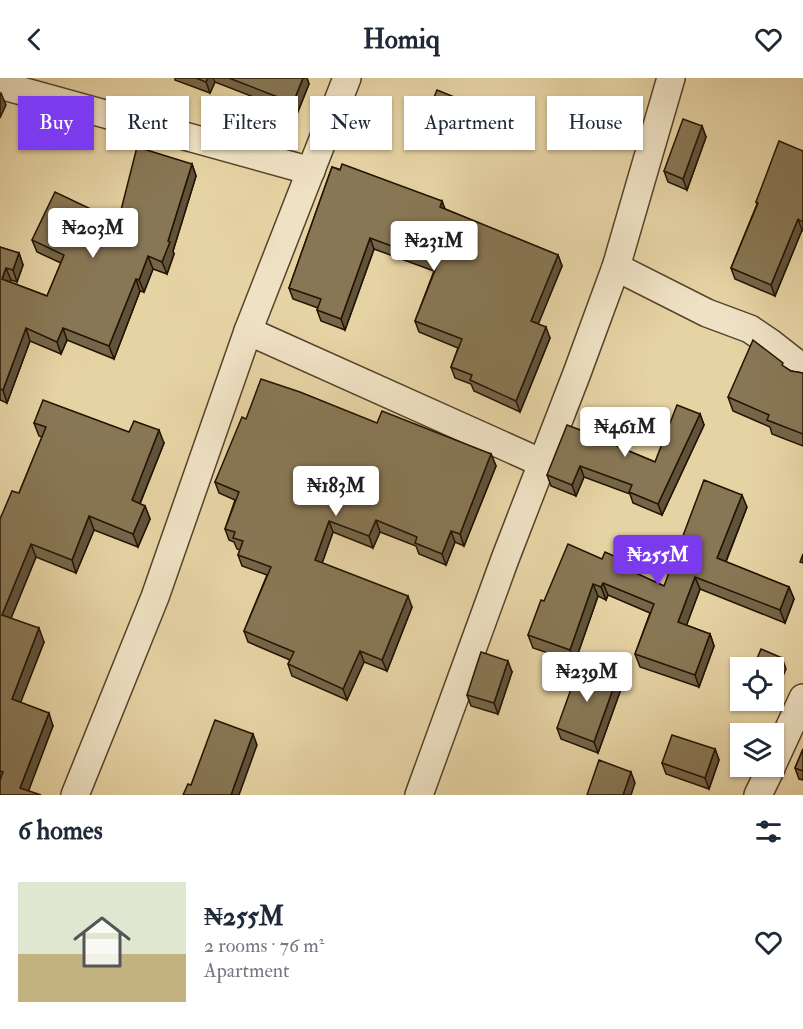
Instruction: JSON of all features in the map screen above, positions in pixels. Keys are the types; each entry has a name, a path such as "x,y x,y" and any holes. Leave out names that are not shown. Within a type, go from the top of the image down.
{"street":[{"path":"75,795 155,597 248,331 347,78"},
{"path":"419,795 501,570 616,267 671,78"},
{"path":"0,85 311,171"},
{"path":"616,267 707,313 750,329 800,366 803,371"},
{"path":"248,331 542,463"},
{"path":"784,749 795,736 803,698"},
{"path":"758,795 767,777"}],"building":[{"path":"196,78 208,78 206,82"},
{"path":"229,78 303,78 296,96 275,96"},
{"path":"437,90 452,96 435,96"},
{"path":"683,119 702,126 683,179 664,171"},
{"path":"779,141 803,151 803,222 798,219 771,285 731,268 758,203 756,202"},
{"path":"136,150 147,150 192,164 162,262 148,256 139,280 136,279 109,346 63,328 57,342 26,328 3,390 0,389 0,247 19,253 13,270 6,268 2,279 47,296 64,255 32,240 55,192 118,222"},
{"path":"342,164 442,201 440,207 558,255 531,321 546,327 516,401 470,380 472,375 451,367 462,339 415,321 438,263 370,238 341,319 317,310 321,299 289,288 332,167 340,170"},
{"path":"753,340 791,371 803,373 803,434 767,420 769,415 728,397"},
{"path":"261,379 377,423 382,411 491,454 460,534 451,531 442,554 415,543 417,537 376,520 369,536 329,521 315,560 408,596 382,660 360,651 343,689 288,664 294,652 244,631 271,567 238,555 243,541 233,538 235,532 225,529 239,492 215,482 242,417 246,419"},
{"path":"43,400 129,432 134,421 159,430 132,500 145,506 133,534 89,516 72,560 31,544 2,615 39,628 12,699 49,713 20,788 41,795 0,795 0,780 3,772 0,771 0,519 12,491 19,493 46,427 34,423"},
{"path":"677,405 700,414 658,504 629,492 632,485 580,466 572,485 547,475 567,425 618,444 617,446 655,462"},
{"path":"704,480 742,495 717,558 789,587 780,610 695,577 678,622 710,634 695,675 635,654 654,604 603,583 601,587 593,584 570,650 528,635 541,600 544,601 568,544 602,559 605,552 630,563 627,569 664,586"},
{"path":"761,649 780,657 758,657"},
{"path":"481,652 508,661 494,703 467,695"},
{"path":"580,664 617,678 594,742 557,728"},
{"path":"215,720 253,734 231,795 183,795 188,784 191,785"},
{"path":"672,735 715,749 705,778 662,763"},
{"path":"803,749 803,771 795,768"},
{"path":"599,760 631,772 623,795 587,795"}]}
